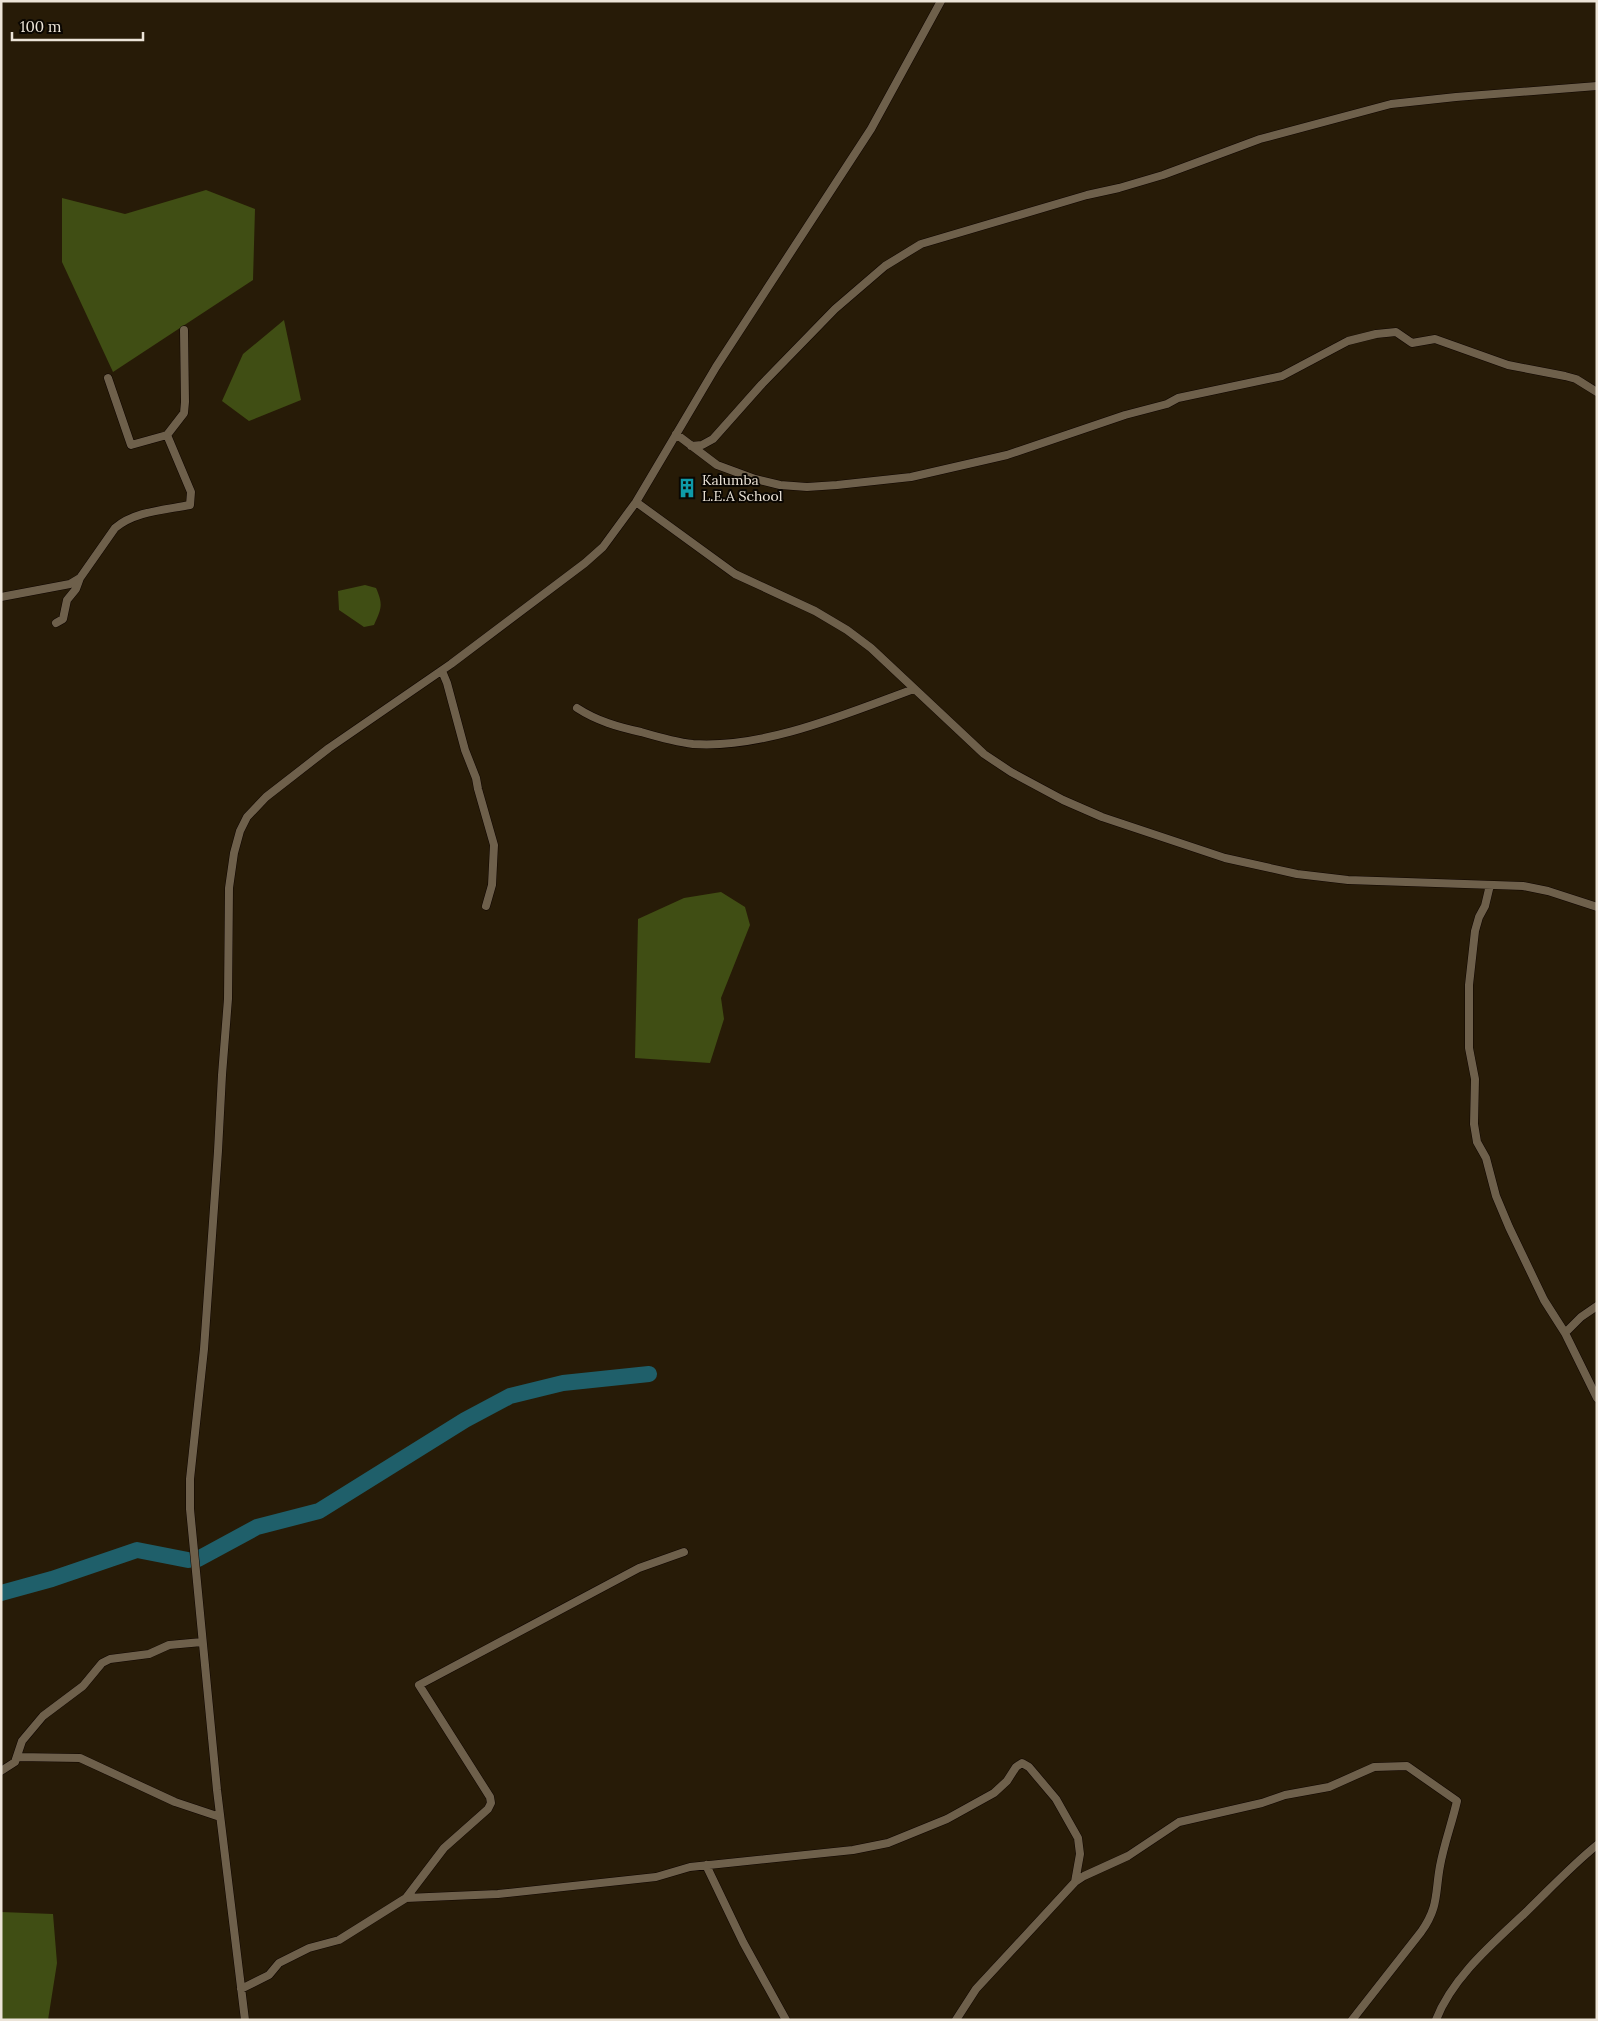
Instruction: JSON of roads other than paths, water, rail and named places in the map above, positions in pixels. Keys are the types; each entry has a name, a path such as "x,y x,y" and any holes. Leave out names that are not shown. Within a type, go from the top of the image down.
{"street":[{"path":"245,2020 220,1816 191,1540 190,1479 204,1349 228,999 229,888 236,845 247,817 266,797 330,748 442,671 585,563 602,547 636,502 716,367 871,129 941,1"},
{"path":"691,446 702,445 713,439 762,384 835,309 885,266 921,244 1087,195 1163,175 1260,140 1391,104 1597,86"},
{"path":"108,378 132,445 167,435 184,413 184,330"},
{"path":"676,434 717,465 755,479 780,484 814,487 911,477 1007,455 1126,415 1168,404 1178,398 1282,376 1348,341 1396,332 1412,343 1435,339 1508,365 1566,376 1576,379 1597,392"},
{"path":"56,623 63,619 67,600 76,589 80,578 120,523 145,513 190,505 191,492 167,435"},
{"path":"636,502 735,574 815,611 847,630 871,648 984,754 1011,772 1062,800 1102,817 1225,858 1297,874 1348,880 1522,886 1542,890 1597,907"},
{"path":"1,597 70,584 80,578"},
{"path":"442,671 465,750 476,778 494,845 492,885 486,906"},
{"path":"577,708 596,719 622,728 692,744 719,744 795,730 914,689"},
{"path":"1490,885 1485,906 1475,931 1469,986 1470,1048 1475,1078 1474,1124 1477,1142 1486,1158 1496,1196 1509,1228 1544,1300 1565,1333 1597,1398"},
{"path":"1565,1333 1581,1317 1597,1306"},
{"path":"241,1989 269,1975 279,1962 309,1948 339,1940 406,1898 435,1858 488,1809 490,1796 442,1723 420,1685 639,1568 684,1552"},
{"path":"1,1771 11,1766 22,1741 43,1716 83,1686 102,1663 110,1659 149,1654 169,1645 202,1642"},
{"path":"17,1756 80,1758 175,1802 220,1816"},
{"path":"406,1898 498,1894 656,1877 690,1867 853,1850 888,1843 947,1819 994,1793 1007,1781 1016,1767 1022,1763 1029,1767 1056,1799 1078,1838 1080,1854 1075,1882"},
{"path":"956,2020 976,1989 1075,1882 1128,1856 1179,1822 1262,1803 1285,1795 1329,1787 1374,1767 1407,1766 1457,1802 1440,1867 1436,1902 1429,1922 1355,2019"},
{"path":"1436,2020 1454,1987 1476,1962 1575,1862 1597,1845"},
{"path":"706,1865 747,1949 786,2020"}],"waterway":[{"path":"198,1559 257,1527 319,1511 465,1420 510,1396 563,1383 649,1374"},
{"path":"1,1593 52,1579 137,1550 188,1560"}],"place":[{"name":"Kalumba L.E.A School","path":"687,488"}]}
